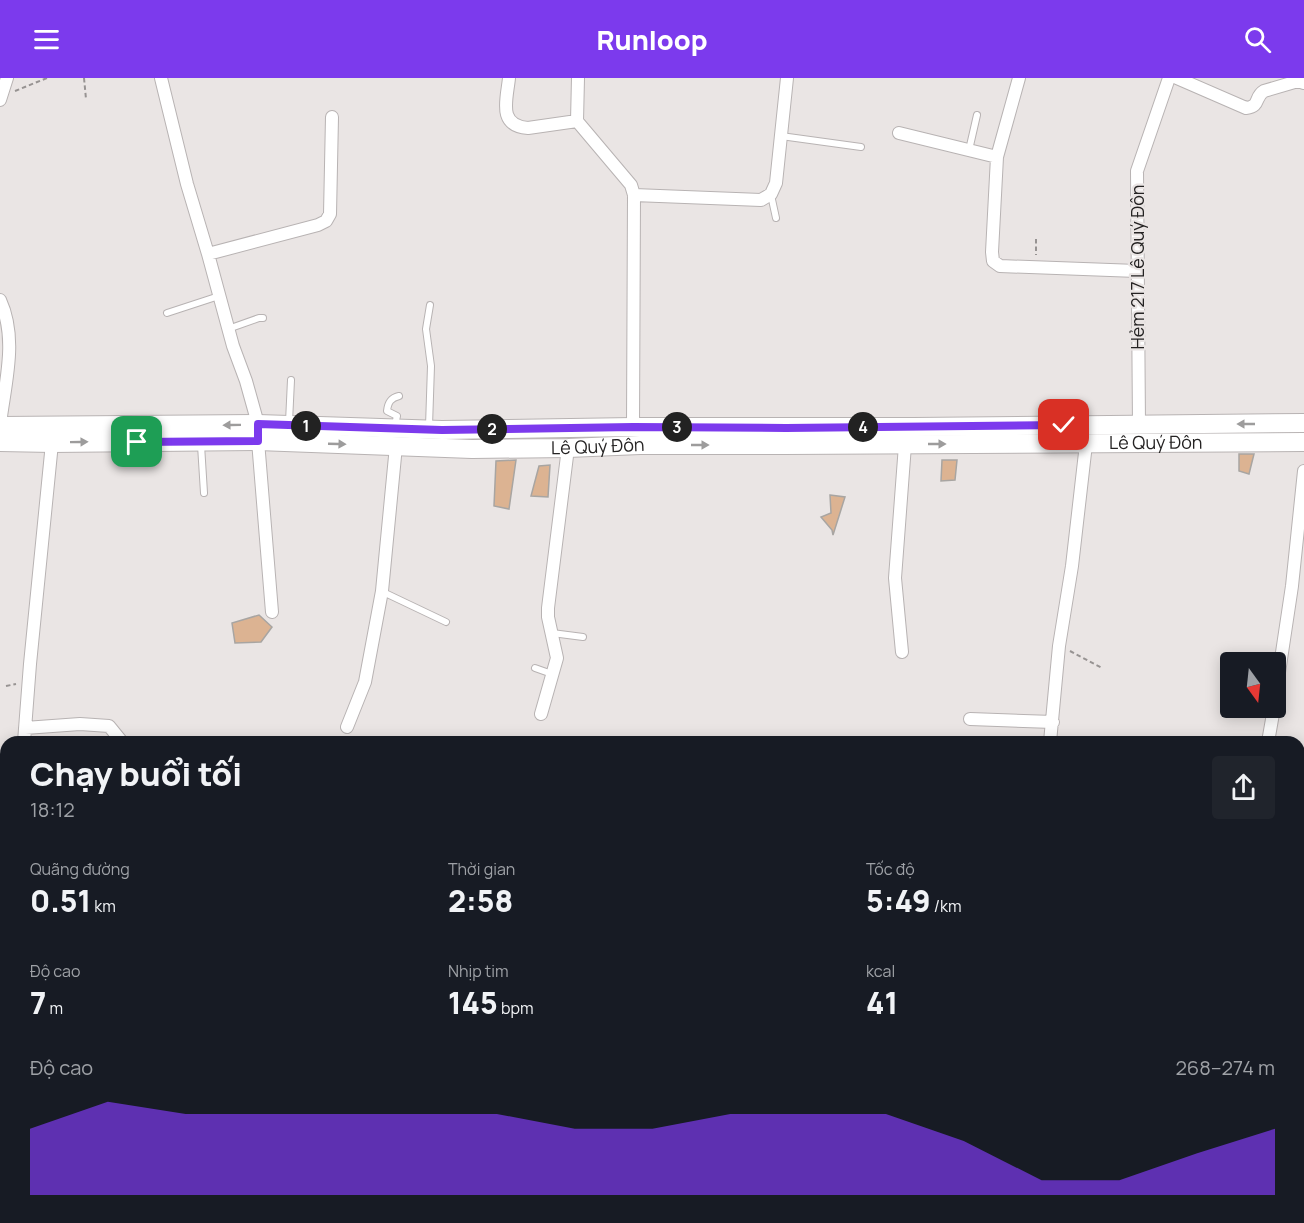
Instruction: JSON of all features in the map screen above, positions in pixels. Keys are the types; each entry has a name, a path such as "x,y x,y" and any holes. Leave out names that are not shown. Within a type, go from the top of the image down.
{"main road":[{"name":"Lê Quý Đôn","path":"0,442 201,441 289,426 395,438 472,450 1139,425 1304,423"},
{"name":"Lê Quý Đôn","path":"0,425 395,438 429,430 633,427 905,445 1304,442"}],"street":[{"path":"1,99 7,78"},
{"path":"161,78 187,184 228,329 246,381 258,433 272,612"},
{"path":"509,78 506,107 510,122 521,128 528,128 577,121"},
{"path":"578,78 577,121 631,185 633,195 633,427"},
{"path":"633,195 761,200 771,194 776,183 787,78"},
{"path":"1019,78 997,157 993,261 1000,266 1137,271"},
{"name":"Hẻm 217 Lê Quý Đôn","path":"1139,425 1137,171 1169,78"},
{"path":"1177,78 1246,108 1256,104 1264,91 1298,81 1304,83"},
{"path":"208,254 326,221 330,214 332,117"},
{"path":"899,133 997,157"},
{"path":"0,300 9,328 10,349 0,425"},
{"path":"347,727 365,682 382,591 395,438"},
{"path":"24,736 52,443"},
{"path":"1051,736 1059,646 1072,566 1086,444"},
{"path":"902,652 895,578 905,445"},
{"path":"541,714 557,658 548,608 568,448"},
{"path":"1282,652 1293,586 1304,471"},
{"path":"1269,736 1272,718"},
{"path":"970,719 1053,722"},
{"path":"25,728 80,724 109,726 117,736"}],"lane":[{"path":"969,150 977,116"},
{"path":"781,136 861,147"},
{"path":"771,194 776,218"},
{"path":"167,313 219,296"},
{"path":"429,430 431,366 426,329 430,305"},
{"path":"228,329 263,318"},
{"path":"289,426 291,380"},
{"path":"395,438 396,416 387,411 387,408 390,401 399,396"},
{"path":"201,441 204,494"},
{"path":"382,591 446,622"},
{"path":"552,633 583,637"},
{"path":"535,668 552,674"}],"path":[{"path":"1,99 47,78"},
{"path":"84,78 86,99"},
{"path":"1036,239 1036,267"},
{"path":"1059,646 1102,668"}],"building":[{"path":"1239,454 1254,454 1249,474 1239,471"},
{"path":"516,460 509,509 494,506 496,461"},
{"path":"942,460 957,460 955,480 941,481"},
{"path":"550,465 548,497 531,496 539,466"},
{"path":"830,495 845,497 833,535 832,530 821,517 831,513"},
{"path":"259,615 272,627 261,642 235,643 232,623"}],"route":[{"path":"137,442 258,441 258,424 442,430 1064,425"}]}
